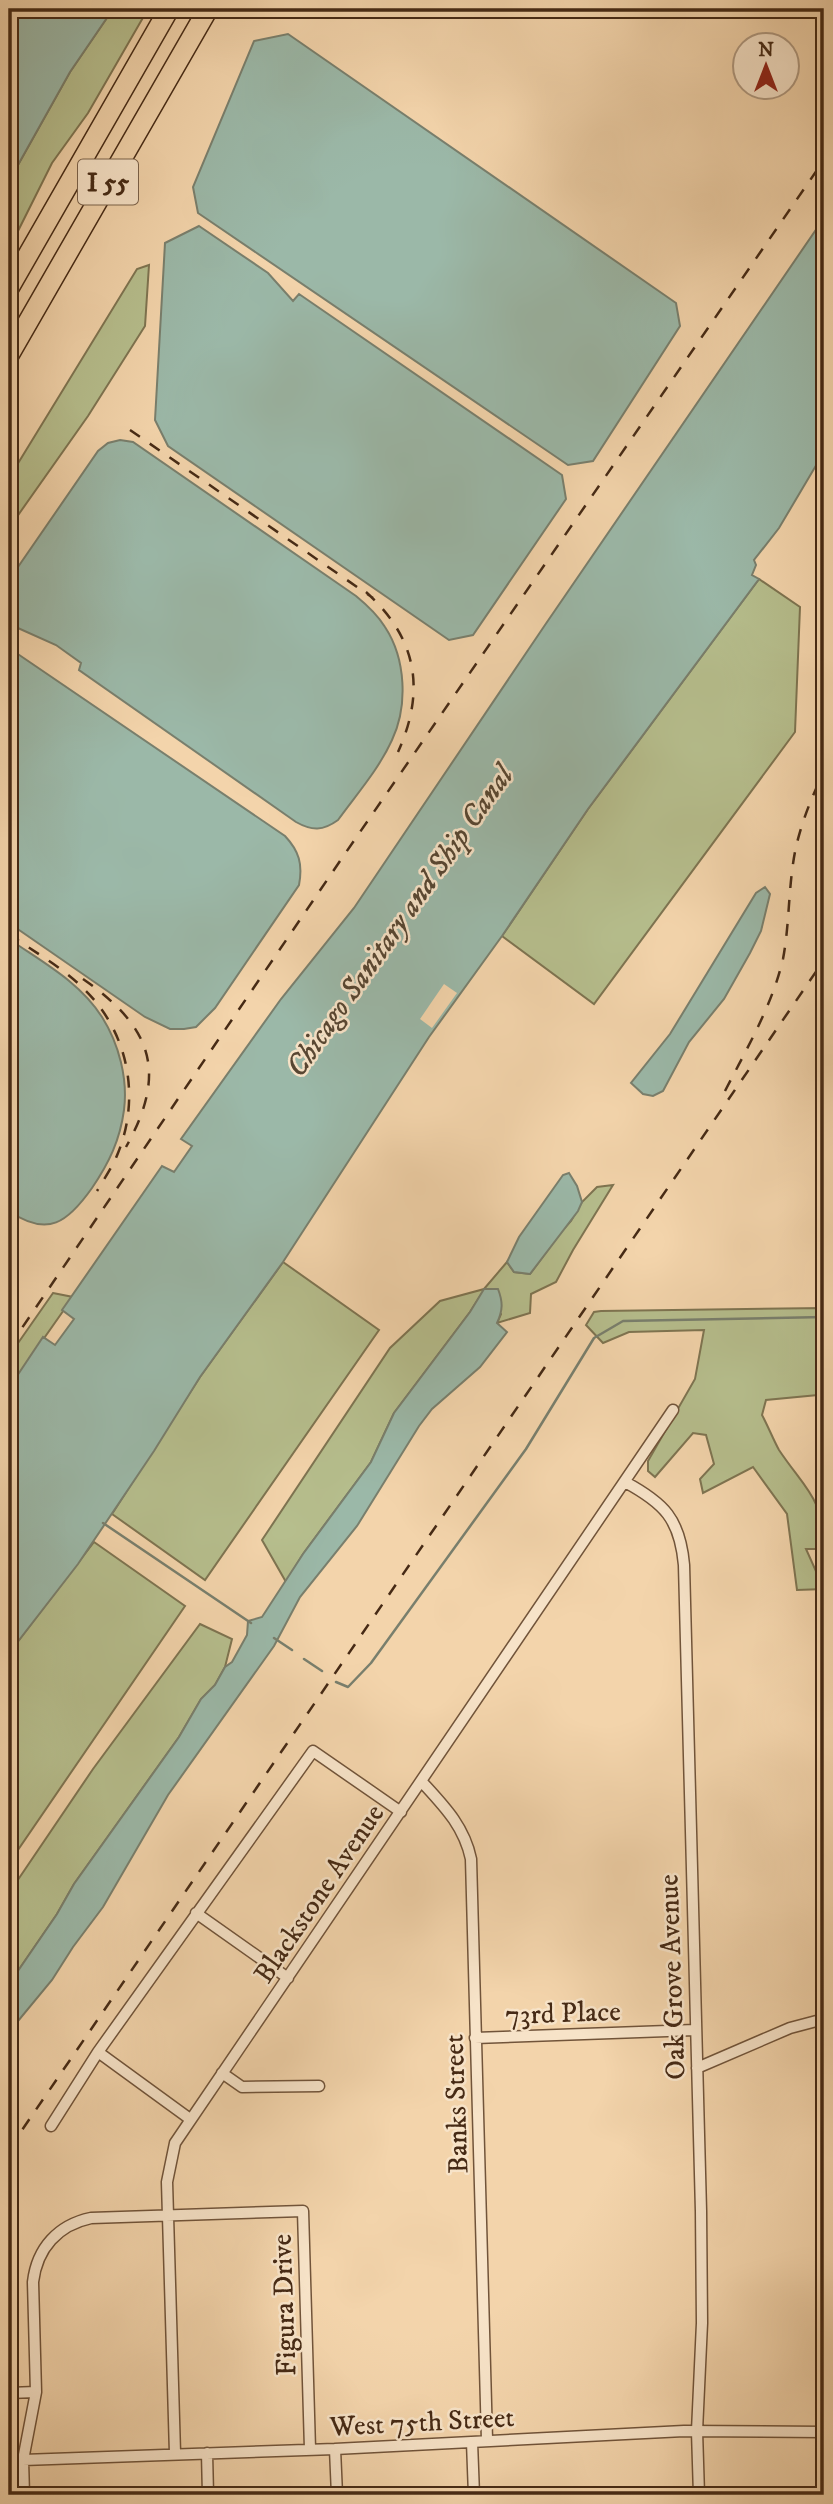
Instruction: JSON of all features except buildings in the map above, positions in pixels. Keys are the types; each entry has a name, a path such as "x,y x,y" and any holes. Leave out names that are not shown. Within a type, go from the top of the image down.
{"highway":[{"name":"I 55","path":"9,288 169,9"},
{"name":"I 55","path":"9,355 208,9"}],"street":[{"name":"Blackstone Avenue","path":"175,2454 167,2182 170,2156 175,2143 673,1410"},
{"name":"Oak Grove Avenue","path":"625,1482 663,1507 676,1527 683,1555 702,2311 697,2431 699,2495"},
{"path":"51,2126 98,2052 313,1751 401,1812"},
{"name":"Banks Street","path":"422,1782 460,1826 470,1852 487,2440"},
{"path":"196,1913 288,1978"},
{"path":"697,2068 790,2028 824,2019"},
{"name":"73rd Place","path":"475,2038 695,2030"},
{"path":"98,2052 190,2119"},
{"path":"222,2073 242,2087 319,2086"},
{"name":"Figura Drive","path":"167,2215 303,2211 310,2449"},
{"path":"24,2495 23,2460 36,2392 33,2281 36,2266 47,2242 63,2228 83,2219 167,2215"},
{"path":"9,2393 36,2392"},
{"name":"West 75th Street","path":"23,2460 335,2449 697,2431 824,2432"},
{"path":"472,2442 474,2495"},
{"path":"335,2449 337,2495"},
{"path":"206,2452 208,2495"}],"green space":[{"path":"113,9 148,9 88,113 52,163 9,249 9,181 70,72"},
{"path":"149,265 145,326 88,416 9,528 9,478 137,269"},
{"path":"759,579 800,607 795,732 594,1004 502,936 588,809"},
{"path":"613,1185 556,1282 531,1294 530,1313 497,1323 501,1314 484,1290 394,1413 371,1462 303,1554 286,1582 262,1540 390,1348 440,1301 484,1289 507,1262 514,1272 530,1274 571,1221 582,1202 597,1187"},
{"path":"283,1262 379,1330 205,1580 112,1514 200,1377"},
{"path":"53,1293 73,1297 9,1388 9,1356"},
{"path":"824,1308 824,1392 818,1395 766,1400 762,1415 779,1450 811,1495 821,1518 824,1549 806,1549 824,1589 797,1590 787,1514 753,1467 703,1493 700,1479 714,1464 706,1435 693,1433 655,1477 648,1471 648,1461 695,1379 704,1330 629,1332 603,1343 586,1325 594,1312 601,1311"},
{"path":"94,1542 185,1606 9,1863 9,1653"},
{"path":"200,1624 232,1639 225,1667 215,1685 201,1699 179,1737 74,1884 9,1984 9,1893 93,1769"}],"water":[{"path":"13,9 113,9 70,72 9,181 9,16"},
{"path":"288,34 676,303 680,326 593,461 568,465 198,213 193,187 254,41"},
{"name":"Chicago Sanitary and Ship Canal","path":"824,218 824,441 821,440 818,444 824,445 824,452 779,528 754,560 756,565 752,575 759,579 588,809 502,936 429,1037 283,1262 200,1377 78,1564 9,1653 9,1388 43,1337 55,1345 74,1319 62,1310 162,1166 174,1172 192,1146 181,1139 281,999 354,908"},
{"path":"199,226 268,273 293,301 299,294 562,475 566,499 473,635 449,640 168,446 155,420 165,243"},
{"path":"120,440 133,442 356,596 372,610 385,627 401,668 401,712 387,751 333,824 317,828 296,822 79,670 81,663 56,645 9,624 9,580 98,451 108,443"},
{"path":"9,648 285,836 297,853 300,864 299,885 215,1008 196,1027 170,1029 145,1017 9,923"},
{"path":"765,887 770,894 761,931 724,999 689,1042 663,1091 653,1096 643,1094 631,1083 670,1034 756,893"},
{"path":"9,939 60,973 93,1005 113,1039 125,1086 122,1121 109,1160 92,1188 74,1210 46,1225 35,1224 9,1211"},
{"path":"569,1173 582,1202 578,1211 530,1274 514,1272 507,1262 519,1237 563,1175"},
{"path":"484,1289 498,1289 502,1306 497,1323 507,1332 480,1367 432,1409 419,1426 357,1526 300,1597 274,1646 168,1795 103,1907 52,1980 9,2032 9,1984 74,1884 179,1737 201,1699 215,1685 225,1667 232,1662 247,1635 248,1621 262,1617 303,1554 371,1462 394,1413 470,1312"}],"pier":[{"path":"444,984 457,993 432,1028 420,1019"}],"waterway":[{"path":"336,1682 348,1687 371,1663 526,1449 594,1338 623,1321 824,1317"},
{"path":"103,1523 251,1623"},
{"path":"274,1638 292,1650"},
{"path":"304,1659 322,1671"}],"railway":[{"path":"9,1347 340,861 824,160"},
{"path":"130,430 373,598"},
{"path":"366,592 396,628 406,646 412,666 412,707 398,752"},
{"path":"725,1091 758,1026 778,976 785,945 796,847 824,772"},
{"path":"9,934 75,980 98,1005 120,1044 126,1065 129,1109 118,1153 97,1191"},
{"path":"9,2149 824,960"},
{"path":"83,979 125,1015 138,1033 146,1053 149,1074 147,1096 126,1147"}]}
